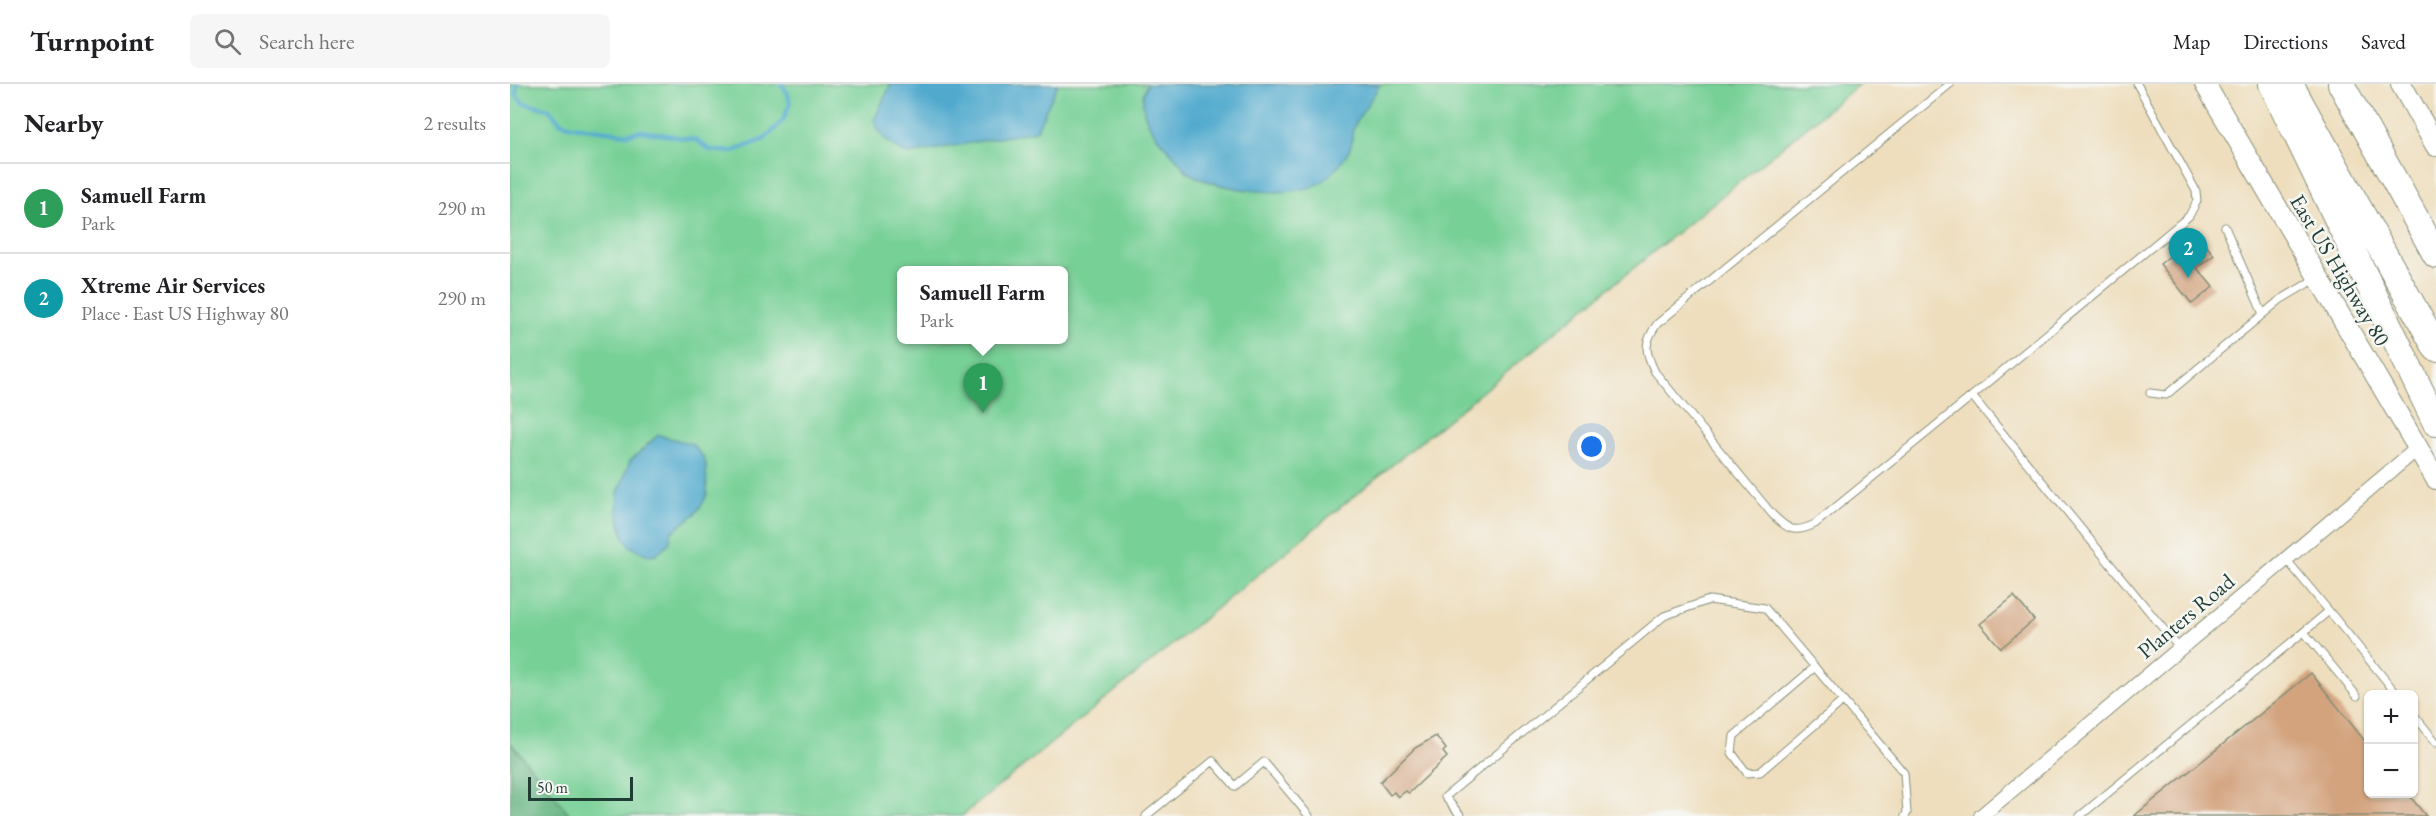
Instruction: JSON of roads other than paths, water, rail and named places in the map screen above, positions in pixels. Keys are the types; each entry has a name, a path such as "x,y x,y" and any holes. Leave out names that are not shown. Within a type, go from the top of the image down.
{"highway":[{"path":"2272,84 2436,423"},
{"path":"2290,84 2436,348"},
{"path":"2341,84 2436,255"}],"main road":[{"name":"East US Highway 80","path":"2205,84 2436,479"},
{"path":"2402,84 2436,146"}],"street":[{"name":"Planters Road","path":"1981,816 2418,448"}],"lane":[{"path":"1950,84 1657,324 1647,338 1647,354 1655,372 1772,514 1786,527 1801,531 1815,524 2189,216 2197,201 2196,191 2137,84"},
{"path":"2225,227 2263,314"},
{"path":"2150,393 2166,395 2280,300 2317,278"},
{"path":"1972,396 2180,649"},
{"path":"2286,559 2394,690"},
{"path":"1461,816 1445,797 1664,616 1709,600 1765,608 1904,772 1907,813 1905,816"},
{"path":"2080,816 2329,611"},
{"path":"2304,632 2357,696"},
{"path":"1815,667 1734,736 1732,753 1747,773 1760,772 1843,701"},
{"path":"2418,720 2436,742"},
{"path":"1146,816 1213,761 1235,786 1264,762 1309,816"}],"water":[{"path":"891,84 1058,84 1036,131 909,154 888,141 879,131 874,120"},
{"path":"1147,84 1380,84 1354,127 1347,155 1331,174 1310,187 1276,192 1236,188 1189,173 1160,141 1148,123 1143,104 1143,94"},
{"path":"658,435 692,444 704,458 707,494 695,514 671,533 670,542 656,554 648,555 631,547 624,538 617,510 618,493 630,461"}],"waterway":[{"path":"517,84 516,94 523,103 549,109 560,122 572,126 627,134 641,131 696,140 710,150 731,152 765,139 783,120 790,103 787,92 781,84"}],"place":[{"name":"Xtreme Air Services","path":"2188,278"},
{"name":"Samuell Farm","path":"983,413"}]}
